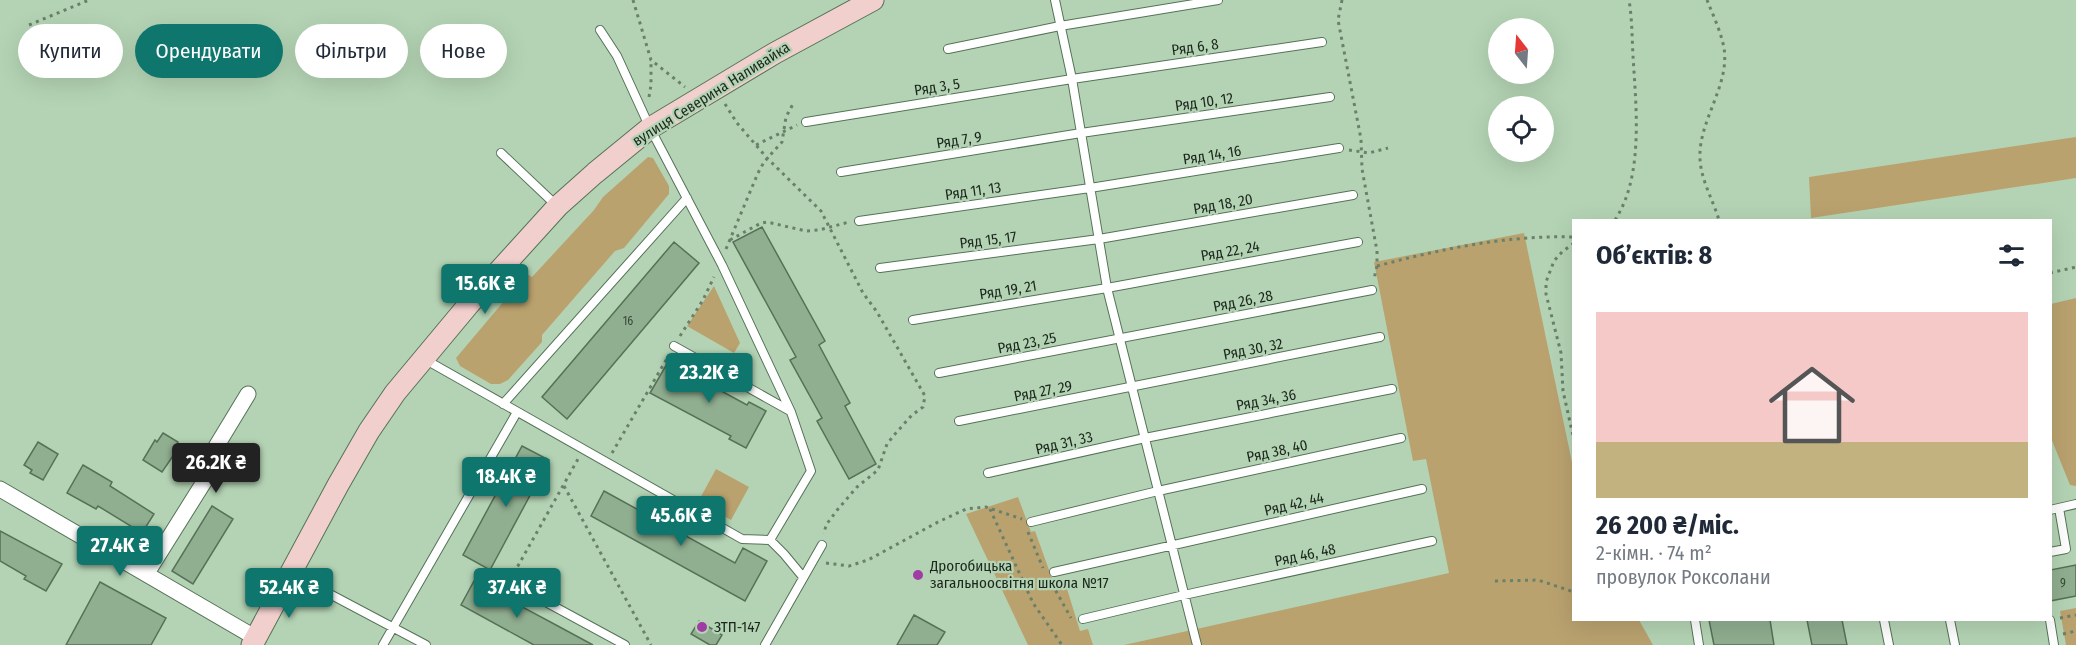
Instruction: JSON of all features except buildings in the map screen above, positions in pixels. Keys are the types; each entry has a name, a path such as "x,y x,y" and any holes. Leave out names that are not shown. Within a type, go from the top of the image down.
{"street":[{"name":"вулиця Северина Наливайка","path":"254,641 338,485 369,431 395,393 470,303 558,206 595,173 646,119 707,93 873,0"},
{"path":"147,573 209,474 208,460 248,394"},
{"path":"0,489 147,573 254,641"}],"lane":[{"path":"1055,0 1072,79 1107,288 1197,645"},
{"path":"948,49 1060,26 1218,0"},
{"path":"600,30 617,57 646,119 722,265 792,412 812,471 770,540"},
{"name":"Ряд 6, 8","path":"1072,79 1322,42"},
{"name":"Ряд 3, 5","path":"806,122 1072,79"},
{"name":"Ряд 10, 12","path":"1081,134 1330,97"},
{"name":"Ряд 7, 9","path":"841,172 1081,134"},
{"name":"Ряд 14, 16","path":"1090,188 1339,148"},
{"path":"501,153 558,206"},
{"name":"Ряд 11, 13","path":"859,220 1090,188"},
{"name":"Ряд 18, 20","path":"1099,239 1353,195"},
{"path":"503,404 687,198"},
{"name":"Ряд 15, 17","path":"880,268 1099,239"},
{"name":"Ряд 22, 24","path":"1107,288 1358,242"},
{"name":"Ряд 19, 21","path":"913,320 1107,288"},
{"name":"Ряд 26, 28","path":"1120,338 1372,290"},
{"name":"Ряд 30, 32","path":"1132,387 1380,337"},
{"name":"Ряд 23, 25","path":"939,373 1120,338"},
{"path":"674,346 792,412"},
{"path":"423,358 742,539 770,540 802,576"},
{"name":"Ряд 27, 29","path":"959,421 1132,387"},
{"name":"Ряд 34, 36","path":"1145,438 1392,389"},
{"path":"383,645 517,412"},
{"name":"Ряд 31, 33","path":"988,473 1145,438"},
{"name":"Ряд 38, 40","path":"1030,522 1158,491 1401,438"},
{"name":"Ряд 42, 44","path":"1054,572 1422,489"},
{"path":"2052,552 2067,549 2055,509 2076,504"},
{"name":"Ряд 46, 48","path":"1083,619 1432,541"},
{"path":"765,645 802,576 822,545"},
{"path":"292,574 426,645"},
{"path":"509,582 625,645"},
{"path":"1695,621 1699,645"},
{"path":"1884,621 1889,645"},
{"path":"1950,621 1955,645"},
{"path":"2050,621 2054,645"}],"path":[{"path":"31,24 89,0"},
{"path":"633,0 651,60 651,85 646,119"},
{"path":"1616,219 1627,198 1635,147 1635,94 1629,0"},
{"path":"1707,0 1724,48 1723,69 1701,143 1700,159 1703,176 1719,219"},
{"path":"1343,1 1338,20 1361,139 1362,169 1377,251 1377,266 1372,290"},
{"path":"651,60 707,93 737,123 767,159 821,211 863,293 877,312 926,396 923,406 887,444 878,470 857,487 826,525 822,545"},
{"path":"606,462 722,265 729,241 758,173 782,142 786,117 794,102"},
{"path":"756,145 785,129 806,122"},
{"path":"1339,148 1370,153 1388,148"},
{"path":"729,241 767,222 806,231 859,220"},
{"path":"1377,266 1471,245 1535,238 1572,237"},
{"path":"1572,244 1554,261 1546,282 1546,294 1559,345 1563,391 1572,431"},
{"path":"2052,273 2076,267"},
{"path":"509,582 584,449"},
{"path":"564,486 651,645"},
{"path":"812,560 842,567 859,564 961,511 982,507 1030,522"},
{"path":"990,509 1033,603 1062,645"},
{"path":"1495,581 1538,580 1572,590"},
{"path":"2052,619 2076,615"}],"shaded area":[{"path":"2076,137 2076,178 1811,218 1809,177"},
{"path":"648,157 653,158 669,186 669,194 624,248 615,251 542,335 542,342 508,380 500,384 491,384 460,366 456,358 527,274 532,277 594,210 603,197"},
{"path":"1524,233 1572,462 1572,621 1640,621 1653,645 1124,645 1449,573 1426,459 1413,461 1374,262"},
{"path":"714,286 740,343 734,353 687,326"},
{"path":"2076,298 2076,486 2070,485 2052,440 2052,304"},
{"path":"716,469 749,487 731,520 698,502"},
{"path":"1018,497 1031,532 1035,531 1053,581 1064,579 1080,631 1088,629 1093,645 1028,645 966,514"},
{"path":"2076,608 2076,645 2066,645 2060,611"}],"place":[{"name":"Дрогобицька загальноосвітня школа №17","path":"918,575"},
{"name":"ЗТП-147","path":"702,627"}]}
